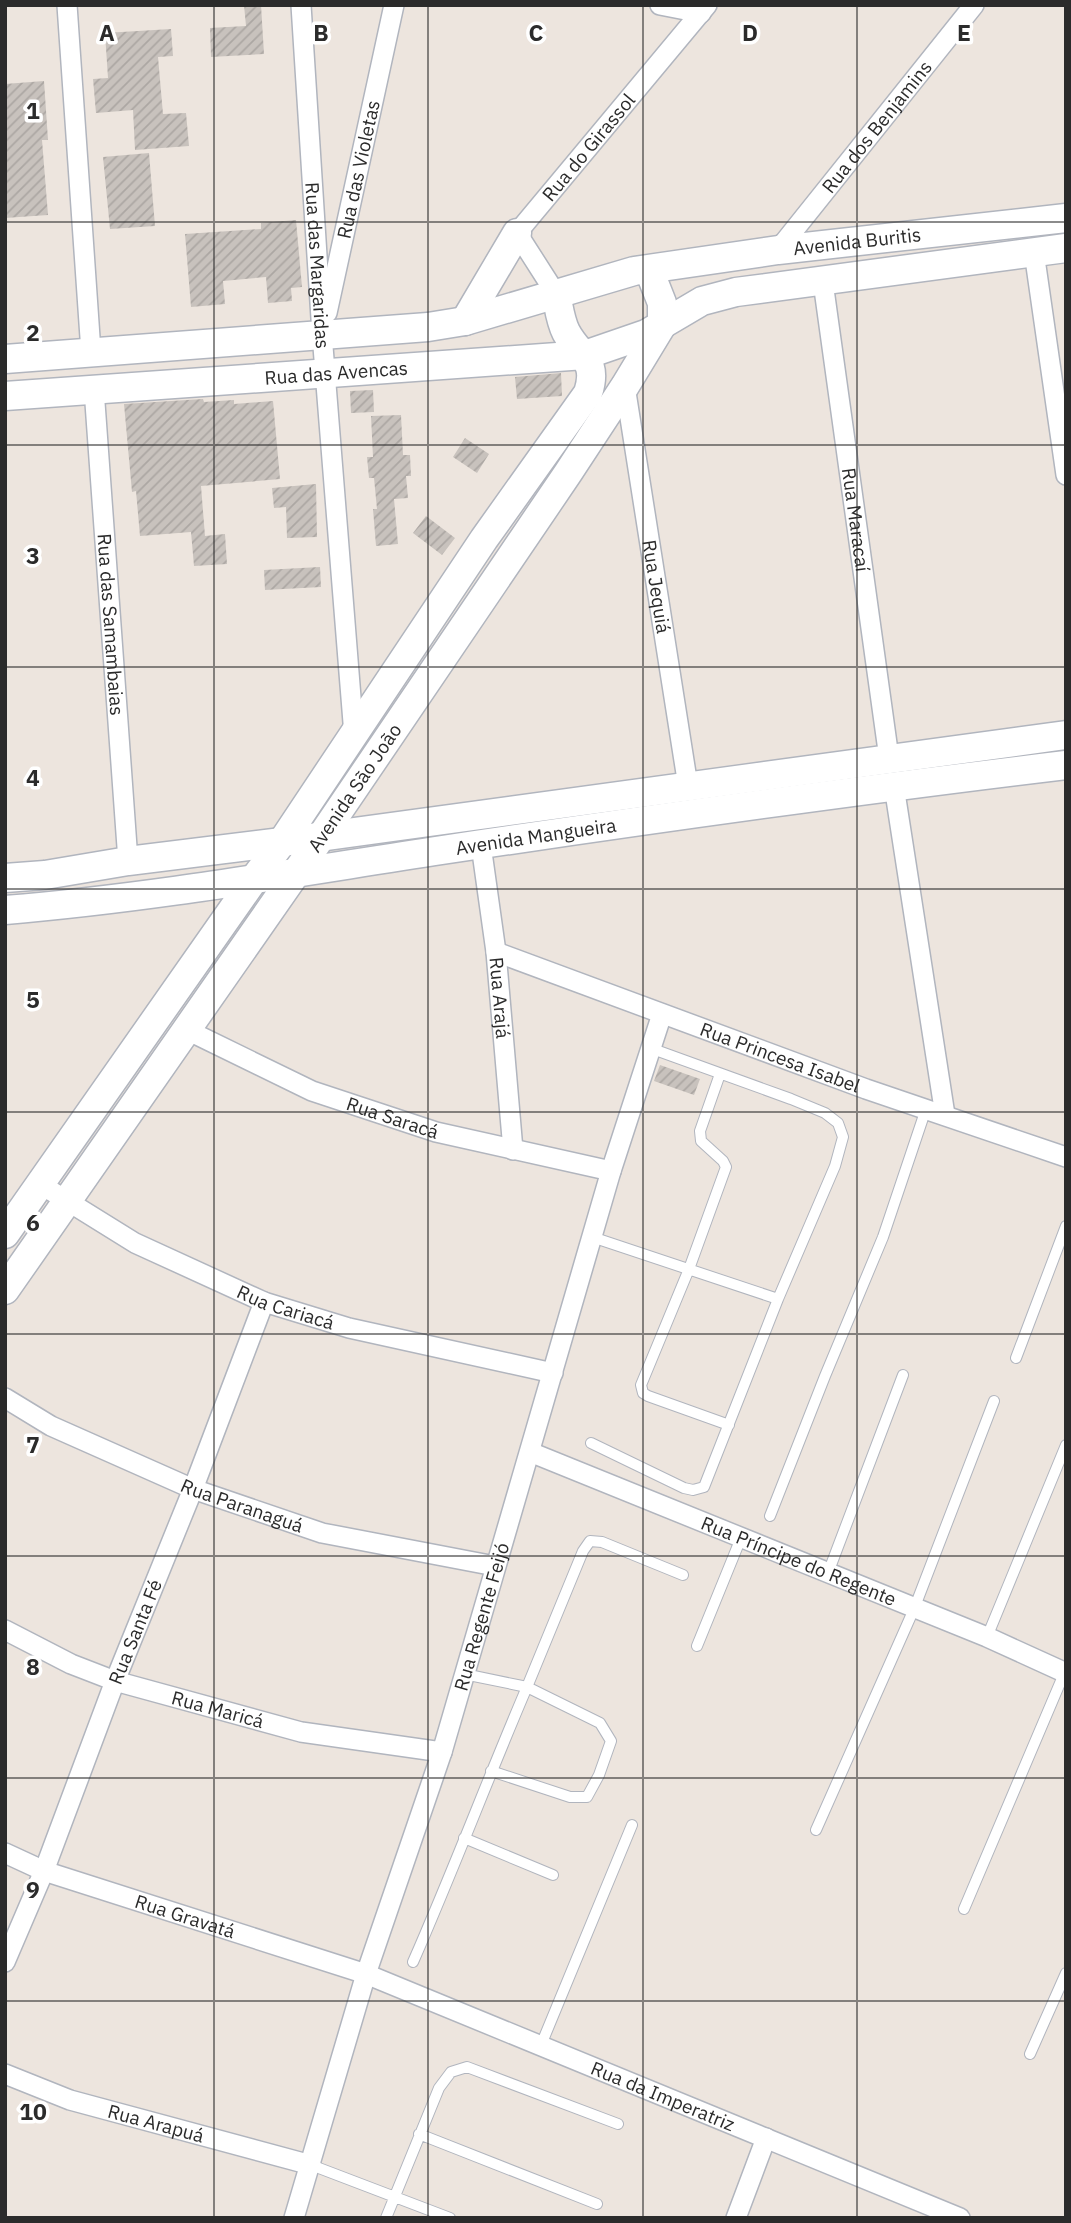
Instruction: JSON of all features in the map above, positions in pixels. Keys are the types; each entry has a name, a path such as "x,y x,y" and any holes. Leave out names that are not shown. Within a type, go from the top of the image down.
{"street":[{"path":"67,5 92,352"},
{"name":"Rua das Margaridas","path":"301,5 322,334 354,735"},
{"name":"Rua das Violetas","path":"322,334 394,5"},
{"path":"660,5 704,9"},
{"name":"Rua dos Benjamins","path":"778,250 974,5"},
{"name":"Rua do Girassol","path":"517,233 704,9"},
{"name":"Avenida Buritis","path":"649,270 778,250 1066,218"},
{"path":"465,321 517,233 556,294"},
{"name":"Avenida Buritis","path":"662,325 686,309 736,292 1066,248"},
{"path":"1034,252 1066,475"},
{"path":"649,270 662,303 662,325"},
{"name":"Rua das Avencas","path":"5,359 428,327 465,321 634,271 649,270"},
{"name":"Rua Maracaí","path":"822,282 892,772 945,1115"},
{"name":"Avenida São João","path":"5,1234 282,842 484,539 588,393 592,382 591,373 585,355 569,337 562,323 556,294"},
{"name":"Rua das Avencas","path":"5,396 585,355 646,334 662,325"},
{"name":"Avenida São João","path":"5,1290 297,872 568,473 662,325"},
{"path":"199,383 201,344"},
{"name":"Rua Jequiá","path":"625,386 688,786"},
{"name":"Rua das Samambaias","path":"94,389 128,861"},
{"name":"Avenida Mangueira","path":"5,910 254,879 481,845 892,772 1066,735"},
{"name":"Avenida Mangueira","path":"5,878 45,875 128,861 688,786 892,772 1066,765"},
{"name":"Rua Arajá","path":"481,845 496,952 513,1150"},
{"name":"Rua Princesa Isabel","path":"496,952 926,1109 1066,1157"},
{"name":"Rua Regente Feijó","path":"294,2218 366,1974 442,1752 611,1171 662,1014"},
{"name":"Rua Saracá","path":"187,1030 312,1091 436,1132 611,1171"},
{"name":"Rua Cariacá","path":"40,1184 135,1243 264,1302 349,1328 554,1373"},
{"name":"Rua Santa Fé","path":"5,1962 44,1871 114,1681 193,1489 264,1302"},
{"name":"Rua Paranaguá","path":"5,1398 51,1426 193,1489 322,1533 495,1566"},
{"name":"Rua Príncipe do Regente","path":"530,1452 1065,1671"},
{"name":"Rua Maricá","path":"5,1630 71,1664 114,1681 301,1732 442,1752"},
{"name":"Rua Gravatá","path":"5,1853 44,1871 366,1974"},
{"name":"Rua da Imperatriz","path":"366,1974 960,2218"},
{"name":"Rua Arapuá","path":"5,2074 70,2100 311,2165"},
{"path":"736,2218 766,2138"}],"lane":[{"path":"592,1443 684,1488 693,1490 704,1487 778,1299 835,1166 843,1137 838,1123 825,1114 650,1048"},
{"path":"720,1073 700,1131 701,1141 726,1167 689,1269 641,1385 643,1393 648,1396 730,1425"},
{"path":"770,1516 883,1237 926,1109"},
{"path":"1016,1358 1066,1226"},
{"path":"592,1237 778,1299"},
{"path":"828,1573 903,1375"},
{"path":"816,1830 914,1609 995,1401"},
{"path":"987,1637 1066,1446"},
{"path":"697,1646 741,1538"},
{"path":"413,1962 583,1551 590,1541 601,1542 683,1575"},
{"path":"964,1909 1065,1671"},
{"path":"464,1674 527,1688 600,1723 611,1741 587,1797 569,1797 491,1771"},
{"path":"541,2045 632,1825"},
{"path":"464,1838 553,1875"},
{"path":"1030,2053 1066,1973"},
{"path":"386,2218 439,2088 451,2072 467,2067 618,2124"},
{"path":"419,2134 597,2204"},
{"path":"311,2165 450,2218"}],"building":[{"path":"244,5 261,5 264,54 211,57 210,28 246,26"},
{"path":"171,29 173,56 158,57 163,114 186,113 189,146 135,150 133,110 96,113 93,79 108,78 105,33"},
{"path":"44,81 48,140 42,140 48,215 5,218 5,84"},
{"path":"149,153 155,226 110,229 103,157"},
{"path":"296,220 302,287 291,288 292,301 268,303 266,277 223,281 225,304 191,307 185,234 261,229 261,223"},
{"path":"561,373 562,396 517,399 515,377"},
{"path":"373,390 374,412 351,413 350,391"},
{"path":"203,399 204,402 234,400 234,404 273,401 280,479 201,486 205,536 225,534 227,564 194,566 191,532 140,536 136,491 132,492 124,404"},
{"path":"401,415 403,455 410,455 411,476 406,476 408,498 394,499 398,544 376,546 374,478 369,478 367,457 373,457 371,416"},
{"path":"465,438 489,454 477,473 453,457"},
{"path":"316,484 317,537 287,538 286,507 274,508 272,488"},
{"path":"426,516 455,538 442,555 413,533"},
{"path":"320,567 321,587 265,590 264,570"},
{"path":"660,1065 700,1079 694,1095 654,1081"}]}
